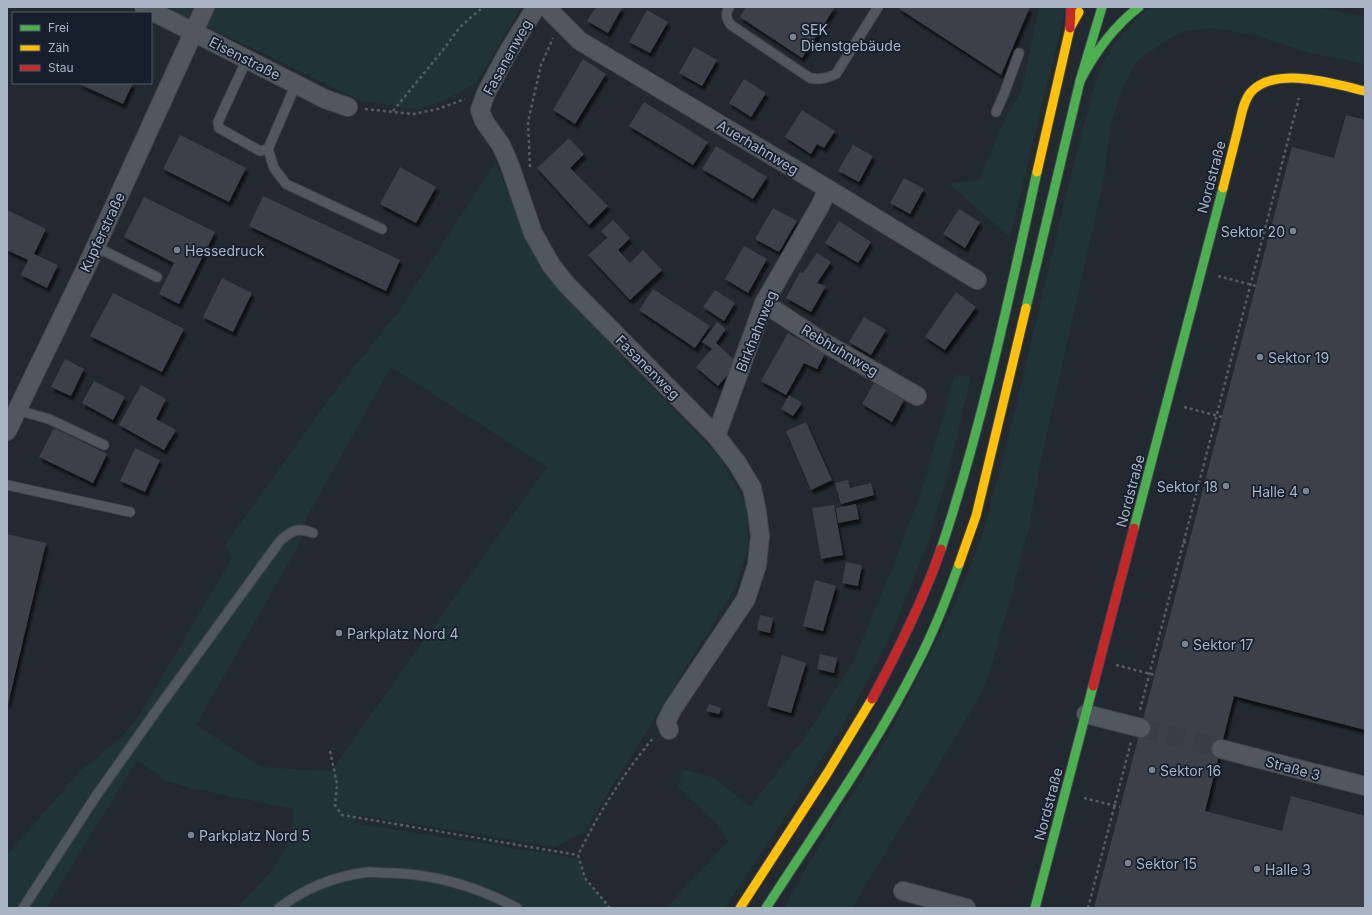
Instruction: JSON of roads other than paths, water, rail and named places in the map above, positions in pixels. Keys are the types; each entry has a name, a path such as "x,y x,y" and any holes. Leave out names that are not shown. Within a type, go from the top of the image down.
{"main road":[{"path":"740,908 841,750 877,690 908,630 936,561 957,502 984,398 1070,28 1071,7"},
{"path":"1070,28 1080,7"},
{"path":"766,908 839,798 888,716 918,663 957,573 976,516 1080,82 1102,7"},
{"path":"1080,82 1090,60 1104,41 1119,23 1139,7"},
{"name":"Nordstraße","path":"1035,908 1244,106 1251,92 1260,85 1272,80 1285,78 1302,79 1365,91"}],"street":[{"name":"Eisenstraße","path":"144,7 325,99 348,107"},
{"name":"Kupferstraße","path":"7,431 96,247 205,7"},
{"name":"Fasanenweg","path":"536,7 508,52 486,93 480,110 484,121 493,133 509,163 533,233 551,265 567,285 716,436 737,463 752,488 757,512 760,536 757,565 746,599 673,708 667,726"},
{"name":"Auerhahnweg","path":"546,7 580,41 977,280"},
{"name":"Birkhahnweg","path":"716,436 764,303 820,206 828,189"},
{"name":"Rebhuhnweg","path":"764,303 823,342 917,396"},
{"path":"1086,714 1138,727"},
{"name":"Straße 3","path":"1220,749 1365,786"},
{"path":"903,891 966,908"}],"lane":[{"path":"729,7 726,12 726,20 730,26 810,78 818,79 827,78 836,74 878,7"},
{"path":"996,112 1019,53"},
{"path":"247,59 218,122 219,128 260,151 268,149"},
{"path":"296,84 268,149 274,168 286,184 382,229"},
{"path":"96,247 157,277"},
{"path":"17,410 49,419 104,445"},
{"path":"7,485 130,512"},
{"path":"23,908 96,796 158,707 280,541 288,534 298,530 304,529 313,533"},
{"path":"280,908 301,893 321,884 342,877 369,872 406,873 441,879 474,889 518,908"}],"tunnel":[{"path":"1141,728 1221,749"}],"place":[{"name":"SEK Dienstgebäude","path":"793,37"},
{"name":"Sektor 20","path":"1293,231"},
{"name":"Hessedruck","path":"177,250"},
{"name":"Sektor 19","path":"1260,357"},
{"name":"Sektor 18","path":"1226,486"},
{"name":"Halle 4","path":"1306,491"},
{"name":"Parkplatz Nord 4","path":"339,633"},
{"name":"Sektor 17","path":"1185,644"},
{"name":"Sektor 16","path":"1152,770"},
{"name":"Parkplatz Nord 5","path":"191,835"},
{"name":"Sektor 15","path":"1128,863"},
{"name":"Halle 3","path":"1257,869"}]}
